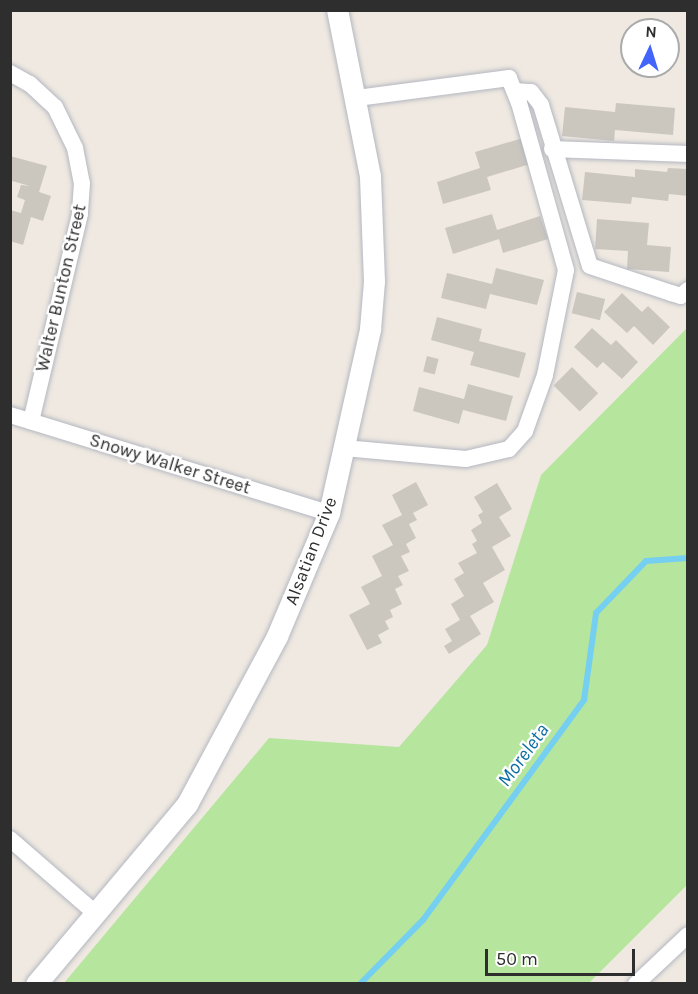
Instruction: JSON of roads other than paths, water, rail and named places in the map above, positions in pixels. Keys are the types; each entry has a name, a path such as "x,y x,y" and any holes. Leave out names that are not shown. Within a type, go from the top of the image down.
{"street":[{"name":"Alsatian Drive","path":"36,984 163,836 202,780 277,636 330,513 370,329 374,281 370,176 357,98 337,10"},
{"name":"Walter Bunton Street","path":"10,73 30,84 55,107 75,148 82,183 80,214 31,421"},
{"path":"344,448 481,458 509,449 525,431 545,375 566,270 511,81 503,76 357,98"},
{"path":"515,91 531,92 541,105 552,148 590,266 671,294 681,296 687,290"},
{"path":"552,148 687,153"},
{"name":"Snowy Walker Street","path":"10,415 330,513"},
{"path":"10,839 95,914"},
{"path":"636,984 687,935"}],"waterway":[{"name":"Moreleta","path":"360,984 423,920 584,700 596,613 646,561 688,558"}]}
